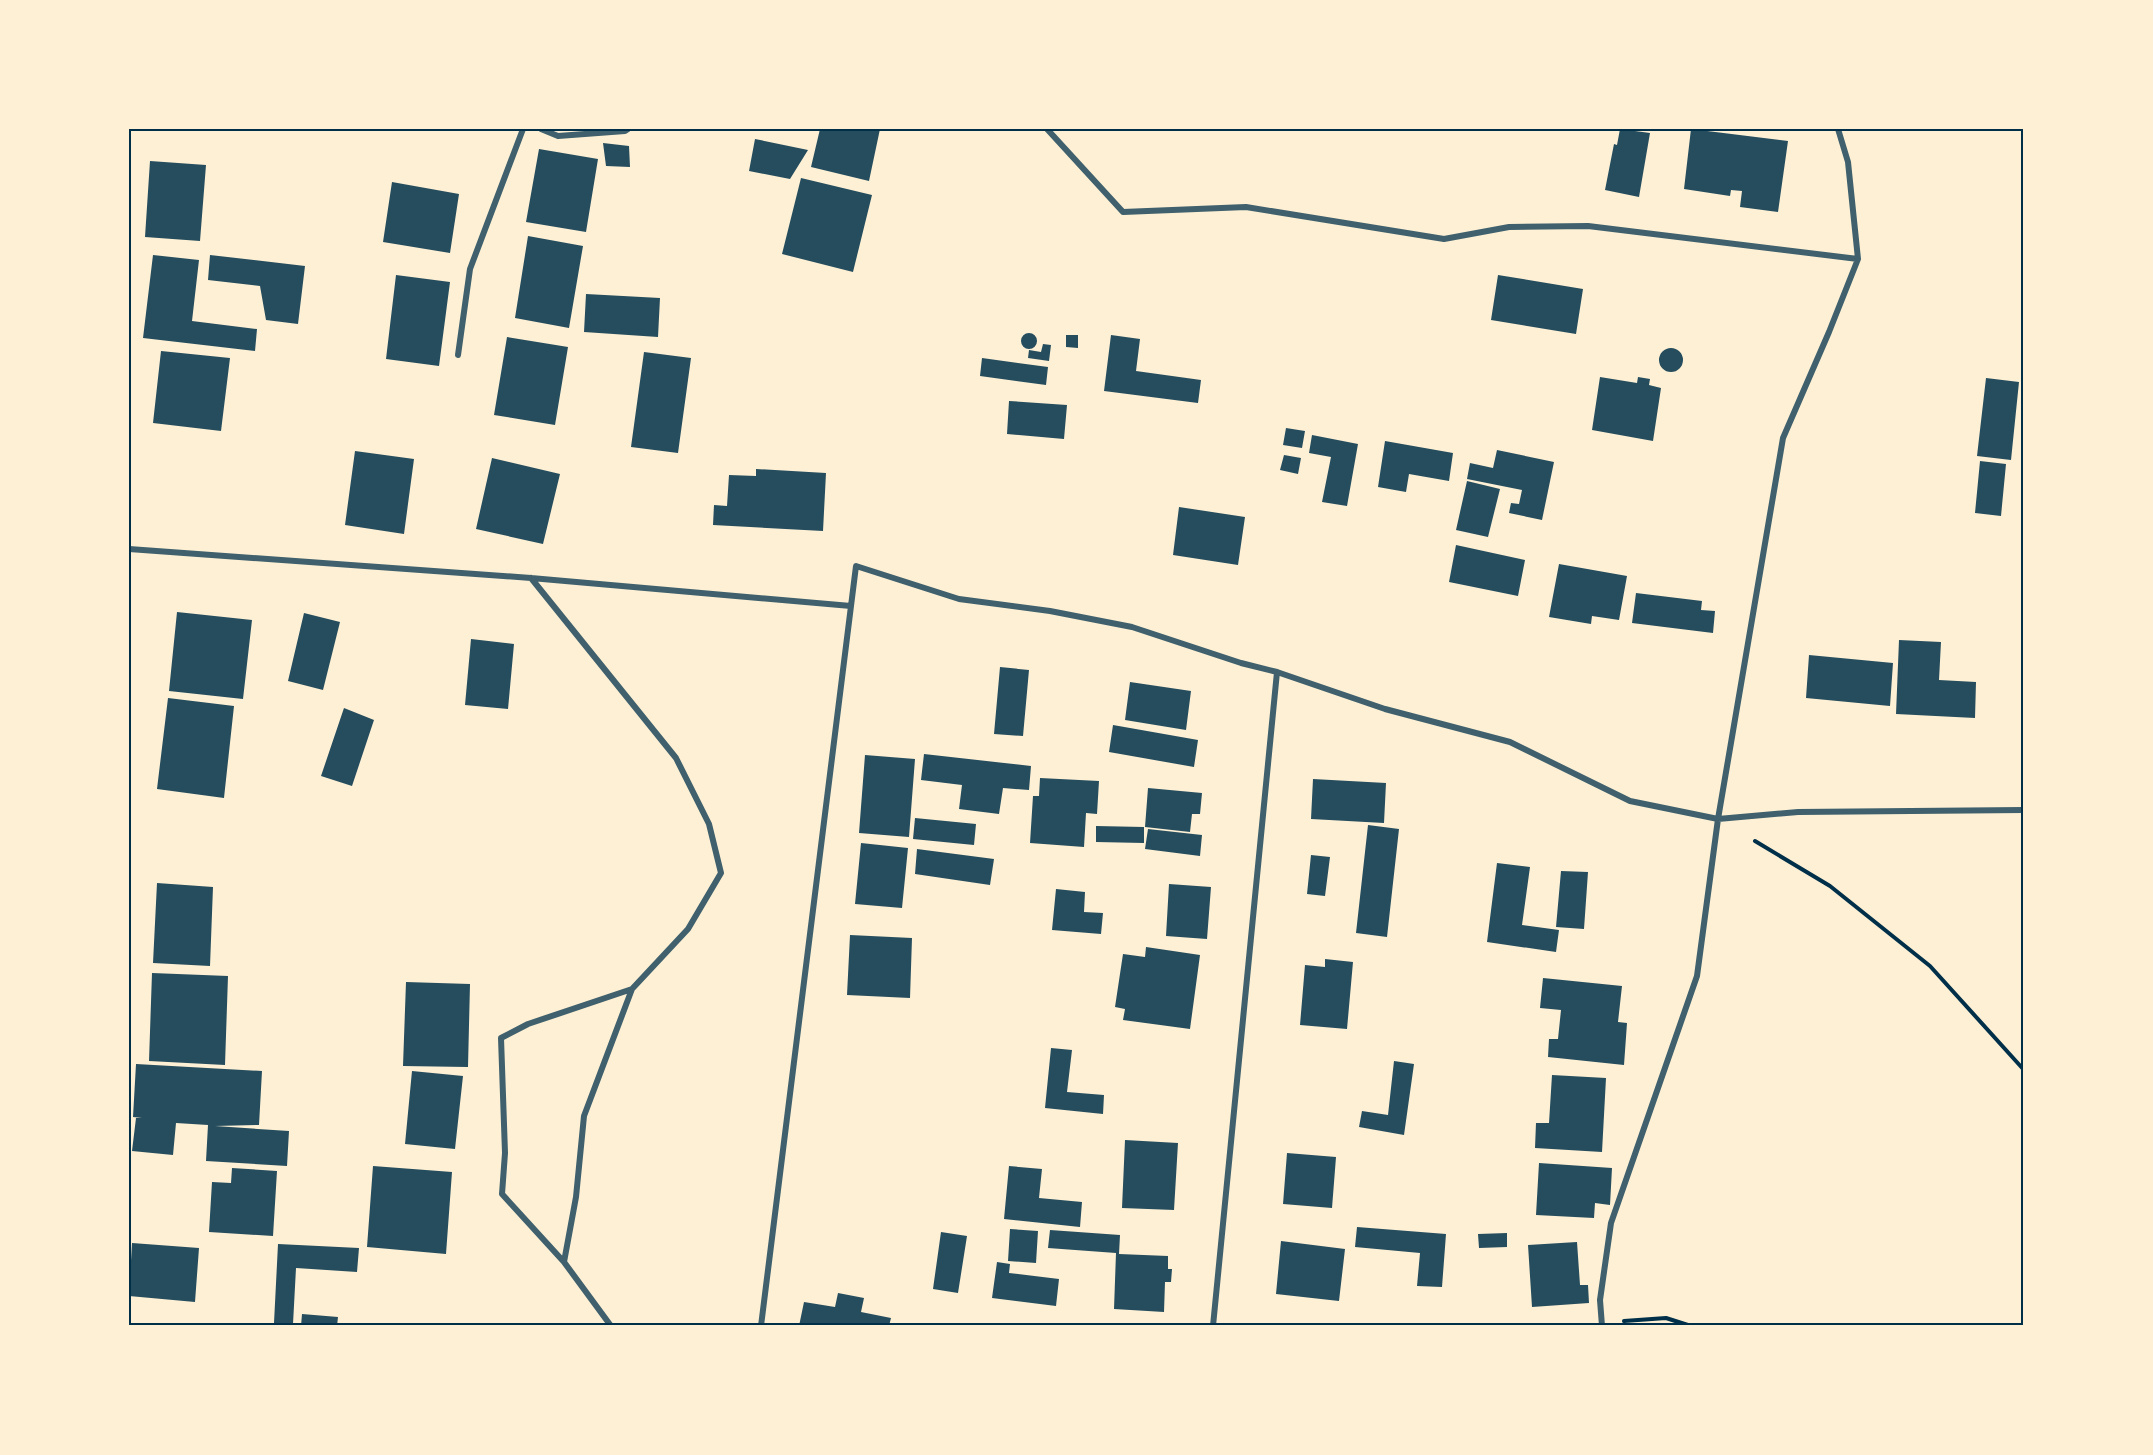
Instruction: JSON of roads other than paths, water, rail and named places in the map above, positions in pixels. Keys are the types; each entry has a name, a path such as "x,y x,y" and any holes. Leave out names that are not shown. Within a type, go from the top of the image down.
{"street":[{"path":"458,355 470,269 523,129"},
{"path":"541,129 558,136 628,129"},
{"path":"1047,129 1123,212 1246,207 1444,239 1509,227 1588,226 1858,259"},
{"path":"1602,1324 1600,1299 1611,1223 1697,976 1718,819 1783,438 1858,259 1848,162 1838,129"},
{"path":"129,549 531,578 851,606"},
{"path":"761,1326 856,566 959,598 1050,611 1132,627 1241,663 1277,672 1385,709 1510,742 1630,801 1718,819 1798,812 2024,810"},
{"path":"531,578 676,758 709,824 721,873 688,929 632,989 584,1116 576,1197 564,1262"},
{"path":"1213,1326 1277,672"},
{"path":"611,1326 564,1262 502,1194 505,1153 501,1038 528,1024 632,989"}]}
